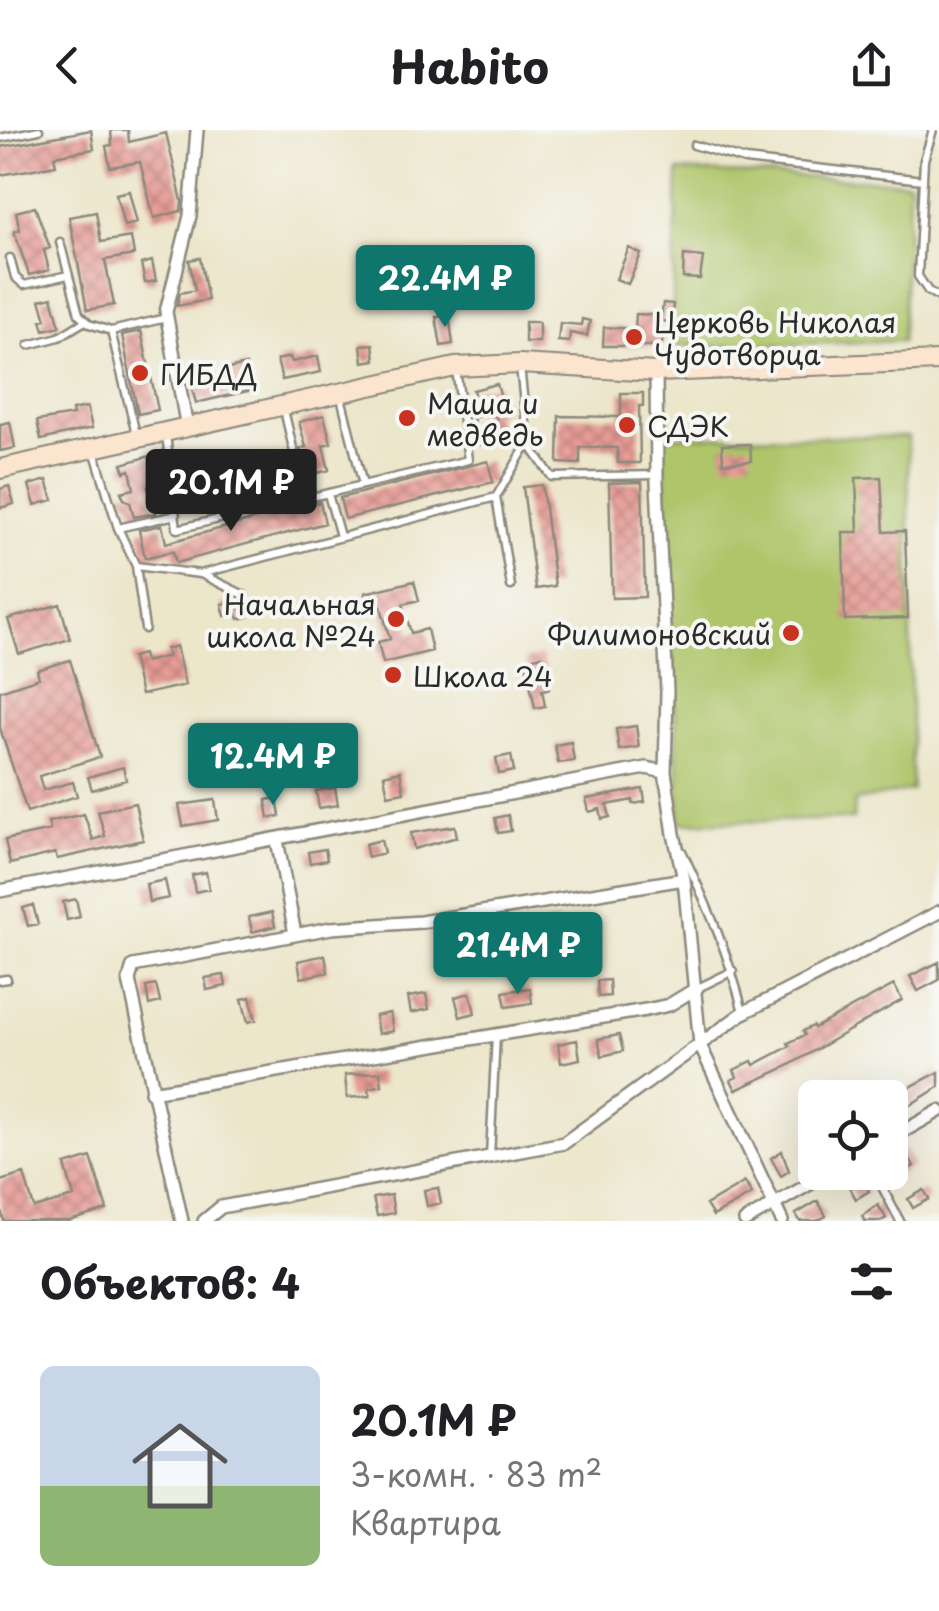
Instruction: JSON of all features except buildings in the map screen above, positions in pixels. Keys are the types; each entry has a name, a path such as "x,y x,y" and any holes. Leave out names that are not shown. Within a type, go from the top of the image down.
{"street":[{"path":"187,428 166,318 170,286 190,216 197,130"},
{"path":"0,469 455,367 520,364 656,372 939,362"},
{"path":"656,372 667,690 666,772 684,879 700,1045 782,1221"},
{"path":"0,890 646,768 666,772"},
{"path":"278,840 295,934"},
{"path":"182,1221 128,980 133,966 295,934 421,922 684,879"},
{"path":"204,1221 221,1206 564,1143 743,1013 939,912"},
{"path":"151,1092 658,1008 697,988"},
{"path":"908,1129 939,1112"},
{"path":"746,1221 799,1190"}],"lane":[{"path":"0,138 39,130"},
{"path":"933,130 924,160 918,276 928,291 939,296"},
{"path":"694,145 745,160 923,180"},
{"path":"60,242 77,309 85,321 111,331 166,318"},
{"path":"10,258 15,277 24,285 68,275"},
{"path":"29,345 59,336 85,321"},
{"path":"111,331 137,440"},
{"path":"520,364 528,442 552,477 657,475"},
{"path":"166,432 178,529 468,460 460,378 455,367"},
{"path":"339,391 363,486"},
{"path":"282,404 304,499"},
{"path":"511,586 496,497 528,442"},
{"path":"94,449 118,528 136,566 145,629"},
{"path":"328,494 340,536"},
{"path":"200,574 496,497"},
{"path":"118,528 176,515"},
{"path":"136,566 200,574 244,595"},
{"path":"674,834 700,884 733,971 743,1013"},
{"path":"697,988 733,971"},
{"path":"490,1158 496,1033"},
{"path":"884,1190 900,1221"}],"green space":[{"path":"678,171 910,182 902,341 696,347 696,322 672,322"},
{"path":"672,322 697,322 696,347 671,346"},
{"name":"Филимоновский","path":"662,436 908,437 912,790 855,801 853,819 680,823"}],"place":[{"name":"Церковь Николая Чудотворца","path":"634,337"},
{"name":"ГИБДД","path":"140,373"},
{"name":"Маша и медведь","path":"407,418"},
{"name":"СДЭК","path":"627,425"},
{"name":"Начальная школа №24","path":"396,619"},
{"name":"Филимоновский","path":"791,633"},
{"name":"Школа 24","path":"393,675"}]}
